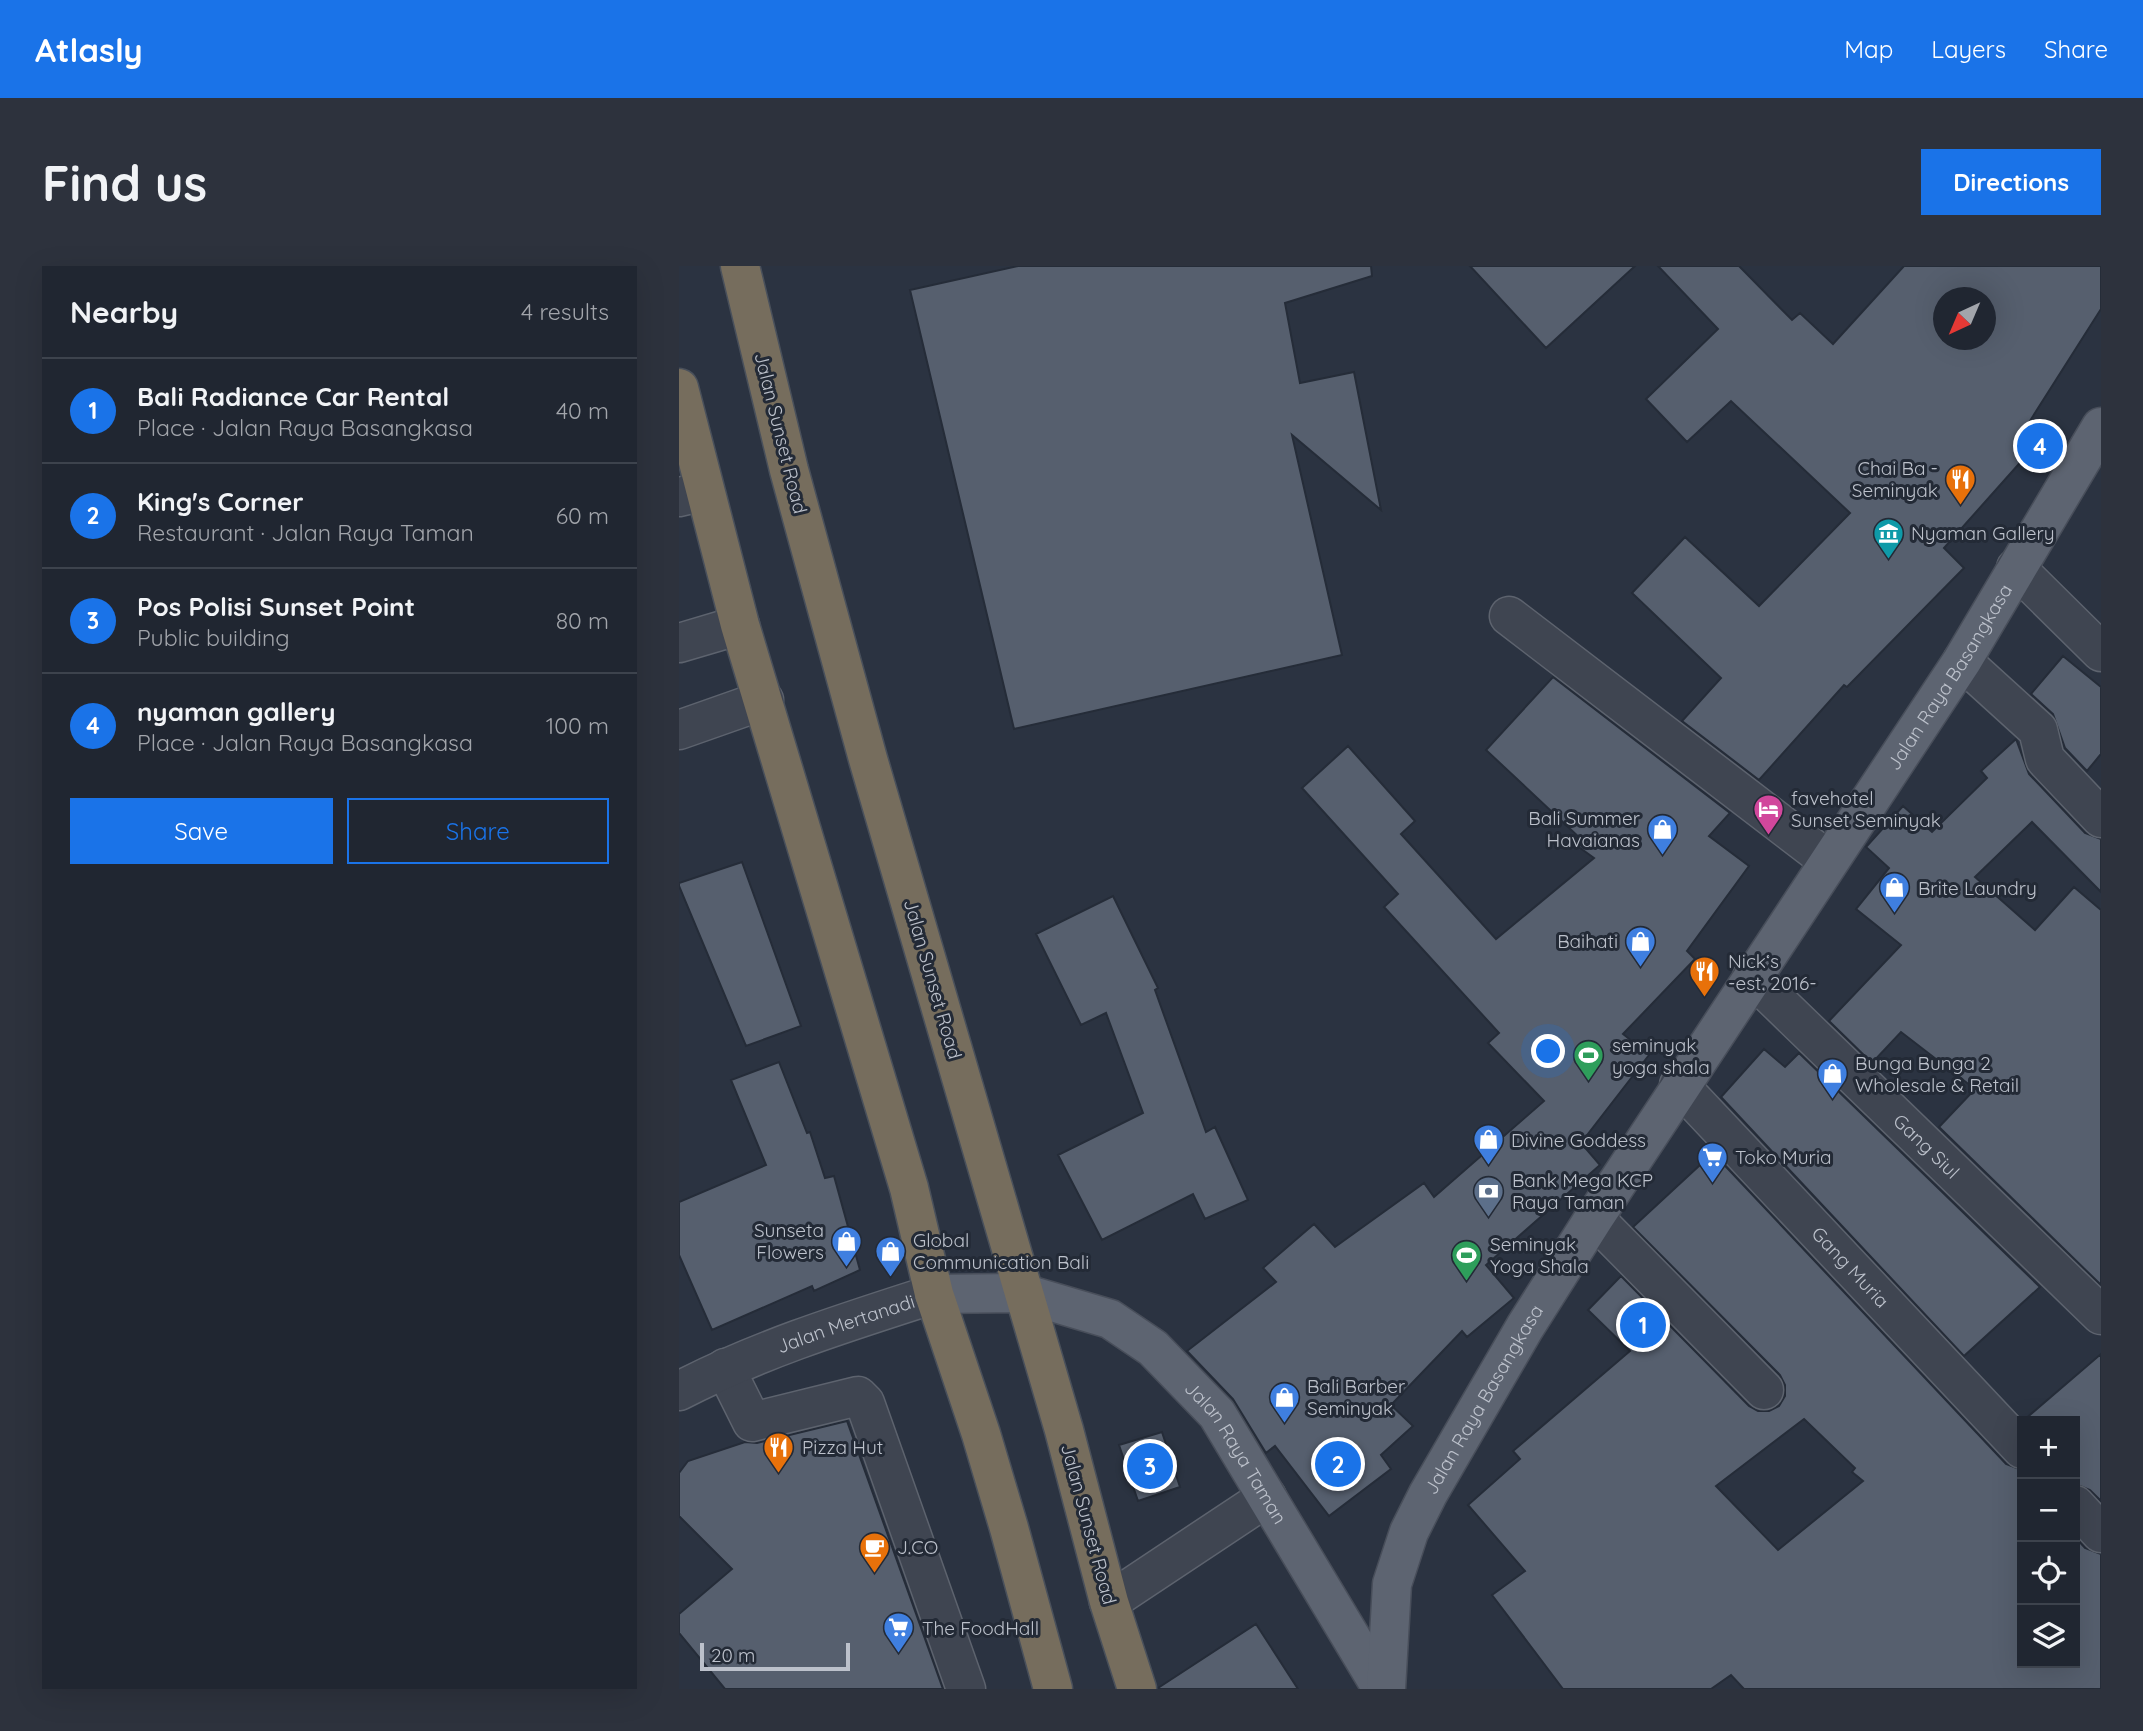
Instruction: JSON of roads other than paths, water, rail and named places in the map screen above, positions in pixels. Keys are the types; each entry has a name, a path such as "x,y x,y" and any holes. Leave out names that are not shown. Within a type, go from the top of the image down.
{"highway":[{"name":"Jalan Sunset Road","path":"740,266 789,470 1022,1293 1064,1430 1109,1602 1137,1689"},
{"path":"679,388 692,494 764,700 909,1188 933,1293 982,1434 1053,1689"}],"main road":[{"name":"Jalan Raya Basangkasa","path":"1384,1689 1392,1584 1409,1532 1511,1351 1679,1085 1962,661 2099,433"},
{"name":"Jalan Mertanadi","path":"933,1293 1022,1293"},
{"name":"Jalan Raya Taman","path":"1022,1293 1110,1319 1153,1348 1217,1414 1384,1689"}],"street":[{"path":"2016,568 2101,652"},
{"path":"1509,616 1829,862"},
{"path":"679,643 740,625"},
{"path":"1962,661 2038,730 2045,759 2101,818"},
{"path":"679,730 764,700"},
{"name":"Gang Siul","path":"1752,977 2101,1315"},
{"name":"Gang Muria","path":"1679,1085 2017,1444"},
{"path":"1594,1218 1764,1391"},
{"name":"Jalan Mertanadi","path":"679,1391 725,1368 822,1330 933,1293"},
{"path":"725,1368 752,1422 858,1396 861,1398 965,1689"},
{"path":"1109,1602 1267,1497"},
{"path":"2080,1510 2101,1533"}],"place":[{"name":"nyaman gallery","path":"2040,446"},
{"name":"Chai Ba - Seminyak","path":"1961,506"},
{"name":"Nyaman Gallery","path":"1888,560"},
{"name":"favehotel Sunset Seminyak","path":"1768,836"},
{"name":"Bali Summer Havaianas","path":"1663,856"},
{"name":"Brite Laundry","path":"1895,915"},
{"name":"Baihati","path":"1641,968"},
{"name":"Nick‘s -est. 2016-","path":"1705,999"},
{"name":"seminyak yoga shala","path":"1589,1083"},
{"name":"Bunga Bunga 2 Wholesale & Retail","path":"1832,1101"},
{"name":"Divine Goddess","path":"1488,1167"},
{"name":"Toko Muria","path":"1712,1184"},
{"name":"Bank Mega KCP Raya Taman","path":"1489,1218"},
{"name":"Sunseta Flowers","path":"847,1268"},
{"name":"Global Communication Bali","path":"890,1278"},
{"name":"Seminyak Yoga Shala","path":"1467,1282"},
{"name":"Bali Radiance Car Rental","path":"1643,1325"},
{"name":"Bali Barber Seminyak","path":"1284,1424"},
{"name":"King's Corner","path":"1338,1464"},
{"name":"Pos Polisi Sunset Point","path":"1150,1466"},
{"name":"Pizza Hut","path":"779,1474"},
{"name":"J.CO","path":"874,1574"},
{"name":"The FoodHall","path":"899,1655"}]}
